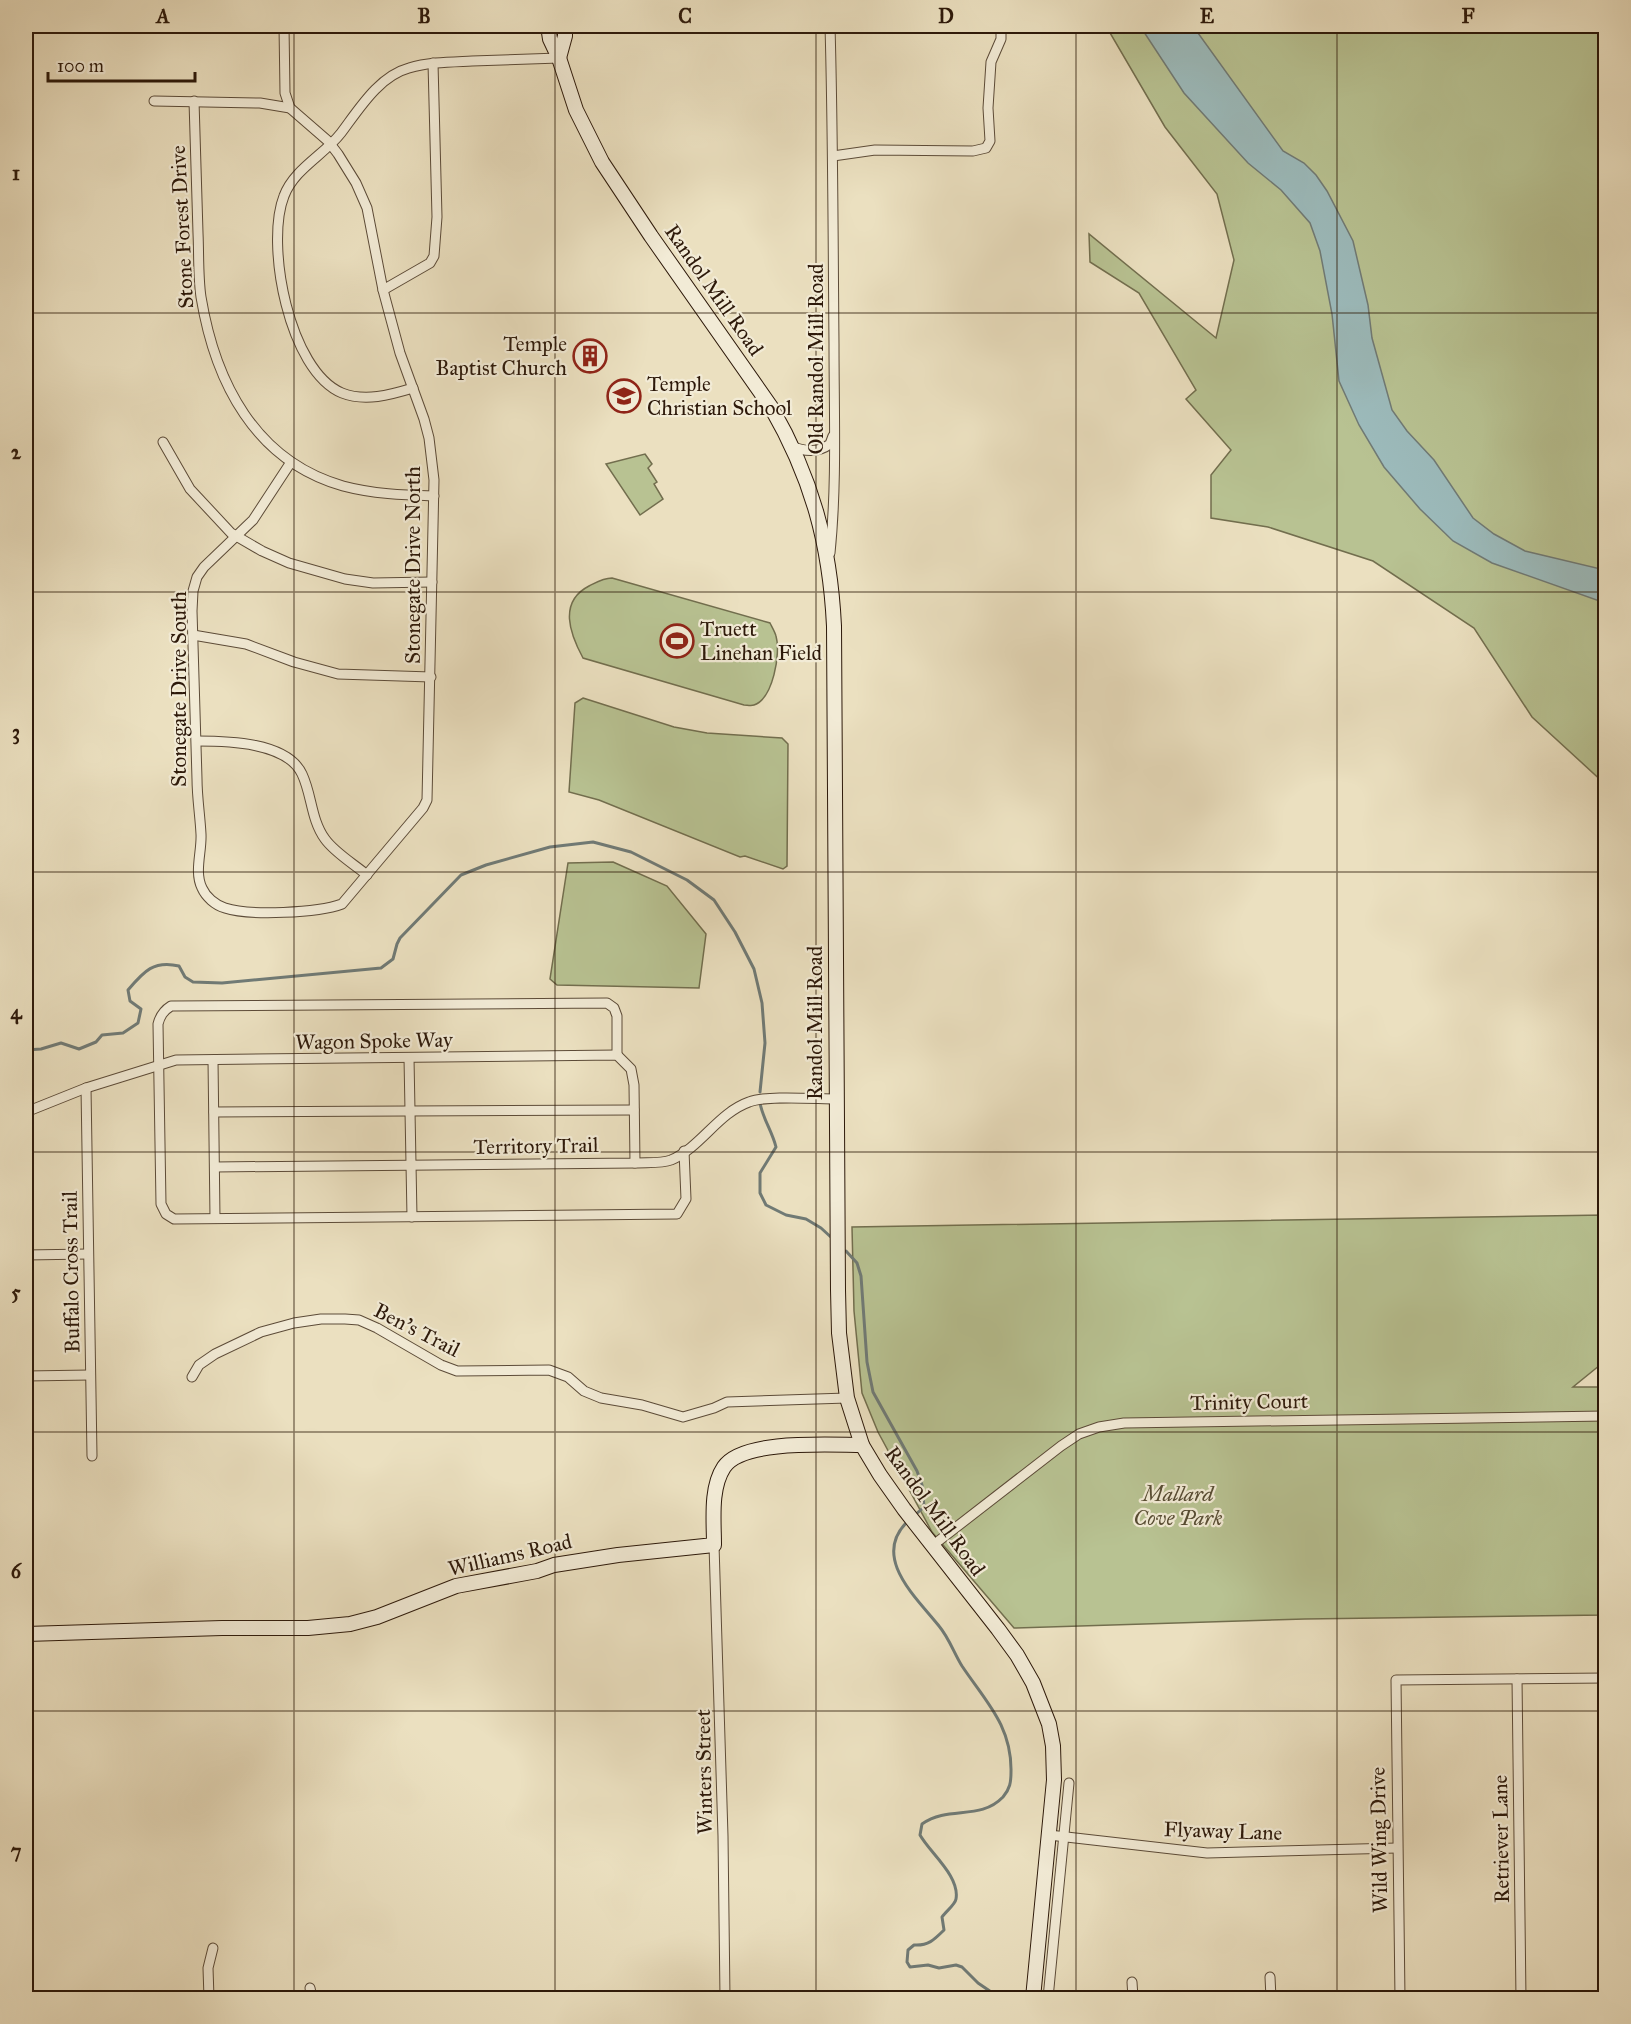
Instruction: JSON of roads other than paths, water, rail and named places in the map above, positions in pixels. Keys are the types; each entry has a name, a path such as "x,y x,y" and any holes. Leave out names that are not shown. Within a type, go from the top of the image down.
{"main road":[{"name":"Randol Mill Road","path":"548,26 550,39 559,58 576,110 602,162 771,407 791,446 823,532 829,562 834,626 839,1333 847,1398 862,1445 920,1531 1017,1655 1043,1706 1053,1746 1054,1780 1033,1998"},
{"path":"559,58 566,26"},
{"path":"714,1545 716,1491 723,1468 735,1456 776,1447 862,1445"},
{"name":"Williams Road","path":"26,1634 305,1628 350,1624 386,1614 456,1586 537,1571 554,1565 618,1555 714,1545"}],"street":[{"path":"154,101 260,103 290,108 285,93 284,26"},
{"name":"Old Randol Mill Road","path":"829,562 834,434 830,26"},
{"path":"833,156 876,150 973,151 986,148 990,141 988,108 991,62 1001,39 1001,26"},
{"path":"413,388 374,397 342,393 325,383 308,359 293,332 285,302 278,247 278,213 284,194 295,177 332,146 371,94 395,74 408,68 433,63 559,58"},
{"path":"383,290 430,263 434,256 437,217 433,63"},
{"name":"Stone Forest Drive","path":"194,101 201,296 216,360 242,413 266,441 291,462 316,476 365,491 434,496"},
{"name":"Stonegate Drive North","path":"219,906 255,912 330,909 342,904 423,808 427,800 434,496 429,438 400,353 383,290 367,208 356,183 332,146 290,108"},
{"path":"791,446 803,451 818,450 830,444 834,434"},
{"path":"163,442 190,489 237,537 289,563 326,575 374,583 432,582"},
{"name":"Stonegate Drive South","path":"219,906 213,903 202,888 199,875 201,835 196,782 194,591 197,577 204,567 253,520 291,462"},
{"path":"193,635 246,644 294,662 338,674 431,677"},
{"path":"197,741 231,741 264,747 288,758 302,772 315,820 325,839 367,875"},
{"path":"634,1163 631,1069 617,1055 617,1016 614,1008 607,1003 171,1006 160,1017 158,1024 161,1204 166,1214 174,1219 677,1214 686,1199 684,1151"},
{"name":"Wagon Spoke Way","path":"26,1112 86,1088 176,1060 617,1055"},
{"path":"409,1058 412,1217"},
{"path":"213,1060 214,1218"},
{"name":"Buffalo Cross Trail","path":"86,1088 93,1456"},
{"name":"Territory Trail","path":"215,1167 634,1163 670,1160 750,1101 780,1098 837,1099"},
{"path":"214,1112 634,1110"},
{"path":"26,1255 88,1254"},
{"name":"Ben's Trail","path":"192,1377 199,1365 215,1354 261,1332 294,1323 321,1319 345,1319 359,1320 377,1328 441,1365 457,1371 549,1371 568,1377 584,1390 601,1398 642,1405 683,1417 727,1402 847,1398"},
{"path":"26,1376 90,1375"},
{"name":"Trinity Court","path":"932,1546 1061,1446 1079,1434 1099,1426 1124,1423 1208,1421 1605,1416"},
{"name":"Winters Street","path":"714,1545 723,1802 725,1998"},
{"path":"1517,1679 1605,1678"},
{"name":"Wild Wing Drive","path":"1400,1998 1396,1680 1517,1679"},
{"name":"Retriever Lane","path":"1517,1679 1521,1998"},
{"path":"1048,1998 1070,1783"},
{"name":"Flyaway Lane","path":"1049,1835 1207,1853 1397,1848"},
{"path":"209,1998 208,1968 213,1948"},
{"path":"1270,1977 1270,1998"},
{"path":"1132,1982 1133,1998"},
{"path":"310,1988 312,1998"}],"water":[{"path":"1140,26 1193,26 1283,151 1304,163 1327,191 1353,241 1368,305 1372,338 1392,410 1407,431 1434,460 1473,518 1494,534 1525,551 1605,570 1605,603 1492,563 1453,541 1420,509 1384,467 1359,425 1339,381 1332,314 1320,251 1310,223 1281,190 1248,163 1184,93"}],"waterway":[{"path":"26,1050 41,1049 61,1043 79,1049 96,1042 102,1035 123,1033 138,1023 141,1009 130,1001 128,990 139,977 156,966 179,966 185,977 193,982 222,983 381,968 393,959 400,938 461,875 486,865 550,847 593,842 631,852 687,880 714,900 735,932 754,969 762,1003 765,1043 760,1092"},
{"path":"760,1103 776,1147 760,1173 760,1193 766,1205 786,1215 806,1219 833,1239"},
{"path":"846,1251 857,1263 861,1276 867,1362 873,1392 917,1471 922,1485 924,1507 915,1515"},
{"path":"908,1521 898,1535 894,1549 895,1563 910,1590 943,1631 962,1666 996,1715 1007,1741 1011,1772 1007,1791 994,1804 984,1809 932,1818 922,1824 920,1835 949,1873 956,1890 956,1899 942,1917 944,1930 930,1942 914,1945 908,1950 907,1962 910,1967 928,1965 939,1968 956,1965 962,1967 978,1983 1000,1998"}],"place":[{"name":"Temple Baptist Church","path":"590,356"},
{"name":"Temple Christian School","path":"624,396"},
{"name":"Truett Linehan Field","path":"677,641"}],"park label":[{"name":"Mallard Cove Park","path":"1178,1506"}]}
